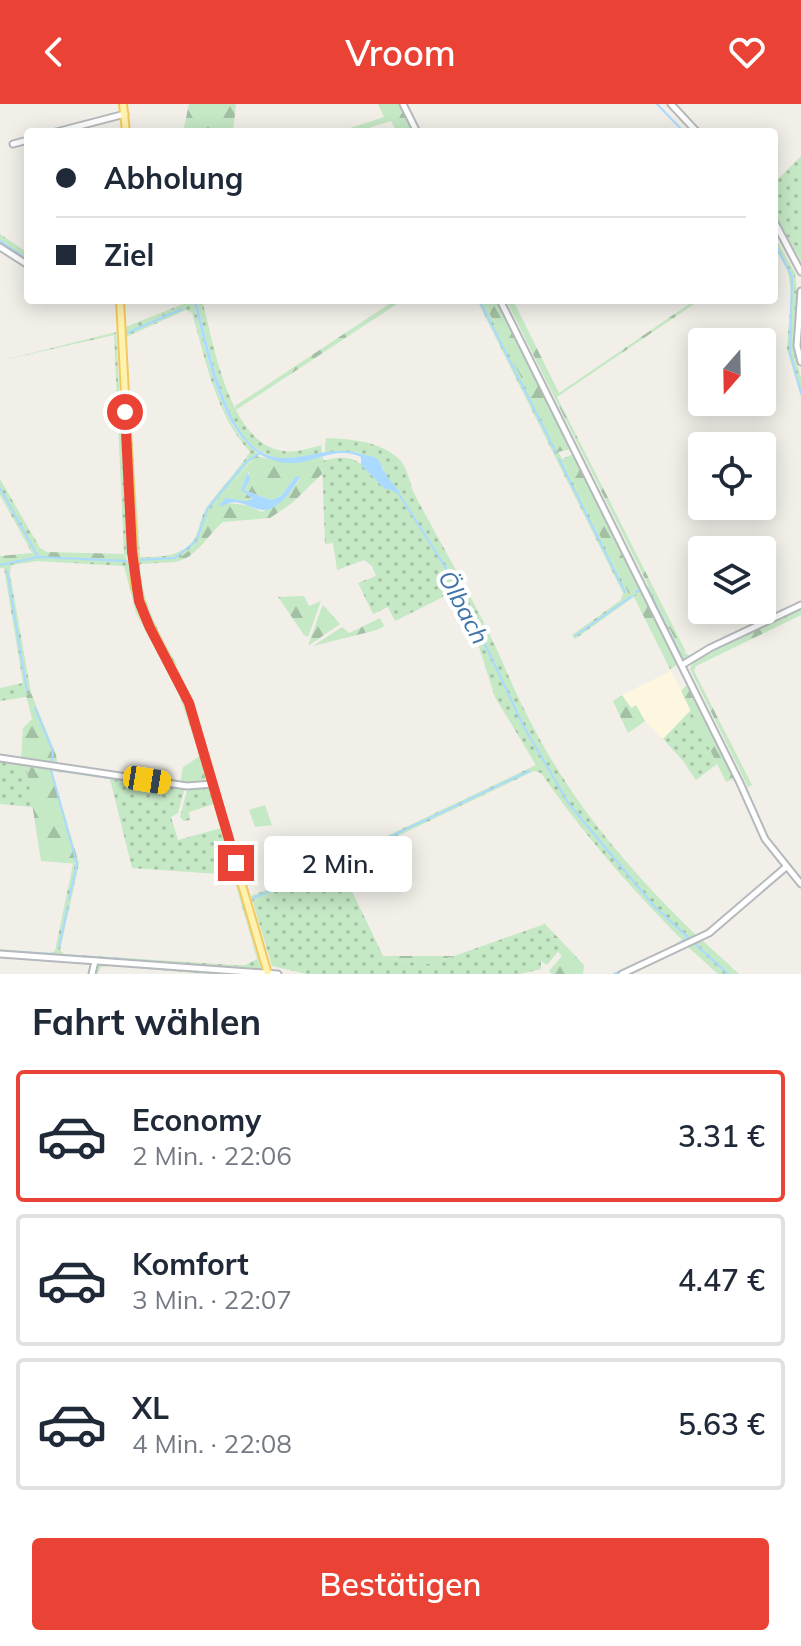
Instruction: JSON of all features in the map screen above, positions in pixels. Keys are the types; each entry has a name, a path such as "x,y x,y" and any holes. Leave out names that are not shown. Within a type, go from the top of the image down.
{"main road":[{"path":"123,104 126,128"},
{"path":"120,304 135,584 144,615 189,703 268,973"}],"street":[{"path":"403,104 415,128"},
{"path":"671,104 693,128"},
{"path":"71,128 125,114"},
{"path":"13,144 24,141"},
{"path":"778,228 801,270"},
{"path":"0,247 24,262"},
{"path":"801,291 797,346 801,362"},
{"path":"502,304 740,783 756,824 801,884"},
{"path":"682,665 710,648 801,605"},
{"path":"0,758 187,786 214,784"},
{"path":"622,974 700,938 786,867"},
{"path":"0,954 278,974"},
{"path":"92,974 95,961"}],"shaded area":[{"path":"671,671 691,710 663,739 643,719 636,706 632,708 622,695"}],"green space":[{"path":"189,104 236,104 233,128 184,128"},
{"path":"378,104 399,104 411,128 395,128 391,121 369,128 350,128 384,117"},
{"path":"801,156 801,261 778,221 778,179"},
{"path":"0,234 24,250 24,261 0,245"},
{"path":"778,243 795,273 797,292 793,348 801,378 801,397 787,349 791,292 788,271 778,253"},
{"path":"183,304 194,304 222,401 237,432 259,455 210,511 199,542 175,562 140,564 147,604 177,665 174,665 153,628 138,588 123,328","holes":["186,310 192,313 220,404 250,452 207,507 196,536 186,548 172,554 140,557 126,337"]},
{"path":"197,304 203,304 226,387 247,427 261,442 278,450 295,451 321,445 322,453 295,459 281,458 260,451 247,441 230,413"},
{"path":"389,304 397,304 236,410 235,406"},
{"path":"479,304 485,304 629,594 640,587 642,591 575,639 572,635 621,600 623,593"},
{"path":"485,304 499,304 571,449 558,452"},
{"path":"508,304 515,304 559,393 689,304 694,304 557,397 686,652 681,651"},
{"path":"116,332 127,556 124,554 114,335 0,361"},
{"path":"326,438 375,445 400,460 415,495 489,633 525,711 560,774 601,832 698,937 685,943 609,861 541,773 534,771 339,864 384,958 431,964 542,925 562,947 547,965 541,961 541,969 520,974 307,974 272,966 251,896 307,874 536,765 495,697 477,641 453,592 395,621 388,607 373,614 358,583 376,576 372,566 364,560 337,570 333,543 325,544 322,461 352,459 385,489 395,493 379,460 356,452 325,452"},
{"path":"573,454 640,587 629,594 562,459"},
{"path":"256,456 287,463 323,457 322,474 292,503 270,518 223,522 190,556 175,562 199,542 209,511","holes":["250,473 244,490 271,500 281,496 296,476 300,479 286,497 262,512 246,505 226,503 226,498 253,499 241,490"]},
{"path":"0,479 40,548 32,553 0,495"},
{"path":"40,548 47,552 124,554 128,561 39,557 0,565 0,556 32,553"},
{"path":"39,557 128,561 138,614 182,697 200,756 178,691 136,613 124,566 37,561 11,565 31,693 26,697 0,701 0,688 23,683 4,568 0,565"},
{"path":"649,586 680,650 692,657 682,662 645,589"},
{"path":"642,591 676,661 677,665 670,669 634,597"},
{"path":"304,596 309,606 321,601 308,637 278,597"},
{"path":"323,605 340,624 308,646 321,609"},
{"path":"801,609 801,615 696,666 694,671 752,785 748,787 690,669 693,662 770,624 776,624 776,621"},
{"path":"380,618 384,626 377,630 313,646 342,627 349,633"},
{"path":"687,685 733,779 726,782 681,691"},
{"path":"31,693 56,755 57,762 52,771 79,864 41,861 27,771 21,760 23,728 32,719 26,695"},
{"path":"622,695 631,708 636,705 645,721 628,733 613,701"},
{"path":"691,710 717,764 696,780 663,739"},
{"path":"200,756 206,782 180,784 183,767"},
{"path":"0,760 22,763 27,770 33,807 0,804"},
{"path":"53,767 185,787 178,813 171,817 178,840 221,828 261,969 0,953 0,949 55,951 73,864 79,864 60,950 64,954 234,965 245,965 257,959 233,875 132,868 110,779 52,771"},
{"path":"188,787 209,788 214,804 189,812 190,820 184,821 180,817"},
{"path":"265,805 272,825 255,827 249,810"},
{"path":"544,923 584,965 583,974 552,974 549,971 562,956 558,952 562,947 542,925"},
{"path":"701,939 739,974 718,974 687,946"},
{"path":"383,956 453,956 431,964"},
{"path":"99,964 252,974 207,974 111,966 101,967 97,974 93,974"}],"water":[{"path":"194,304 197,304 229,411 246,439 259,451 273,457 287,458 346,451 373,457 379,460 387,477 399,491 395,493 385,489 361,465 361,457 353,454 336,454 295,463 270,459 251,447 235,427 213,376"},
{"path":"248,472 250,479 244,490 271,500 281,496 296,476 300,477 287,496 266,510 240,503 221,507 226,498 253,499 241,490"}],"waterway":[{"path":"657,104 680,128"},
{"path":"0,241 24,257"},
{"path":"778,250 792,277 790,353 801,393"},
{"path":"481,304 556,452"},
{"path":"127,333 182,309"},
{"path":"138,560 175,558 196,541 208,508 247,461 259,454"},
{"path":"559,459 625,592"},
{"path":"0,488 38,557"},
{"name":"Ölbach","path":"397,491 458,587 524,727 569,804 654,906 728,974"},
{"path":"0,565 39,557 126,561"},
{"path":"7,571 27,691"},
{"path":"648,589 683,660"},
{"path":"636,592 640,590"},
{"path":"575,636 632,596"},
{"path":"35,708 53,751 52,761"},
{"path":"51,770 77,864 69,899"},
{"path":"57,770 155,785"},
{"path":"253,898 307,876 529,771"},
{"path":"59,947 68,906"},
{"path":"673,947 687,938"},
{"path":"0,951 54,954"},
{"path":"61,955 122,959"},
{"path":"614,974 645,960"}],"route":[{"path":"125,412 132,552 139,601 189,703 236,863"}]}
